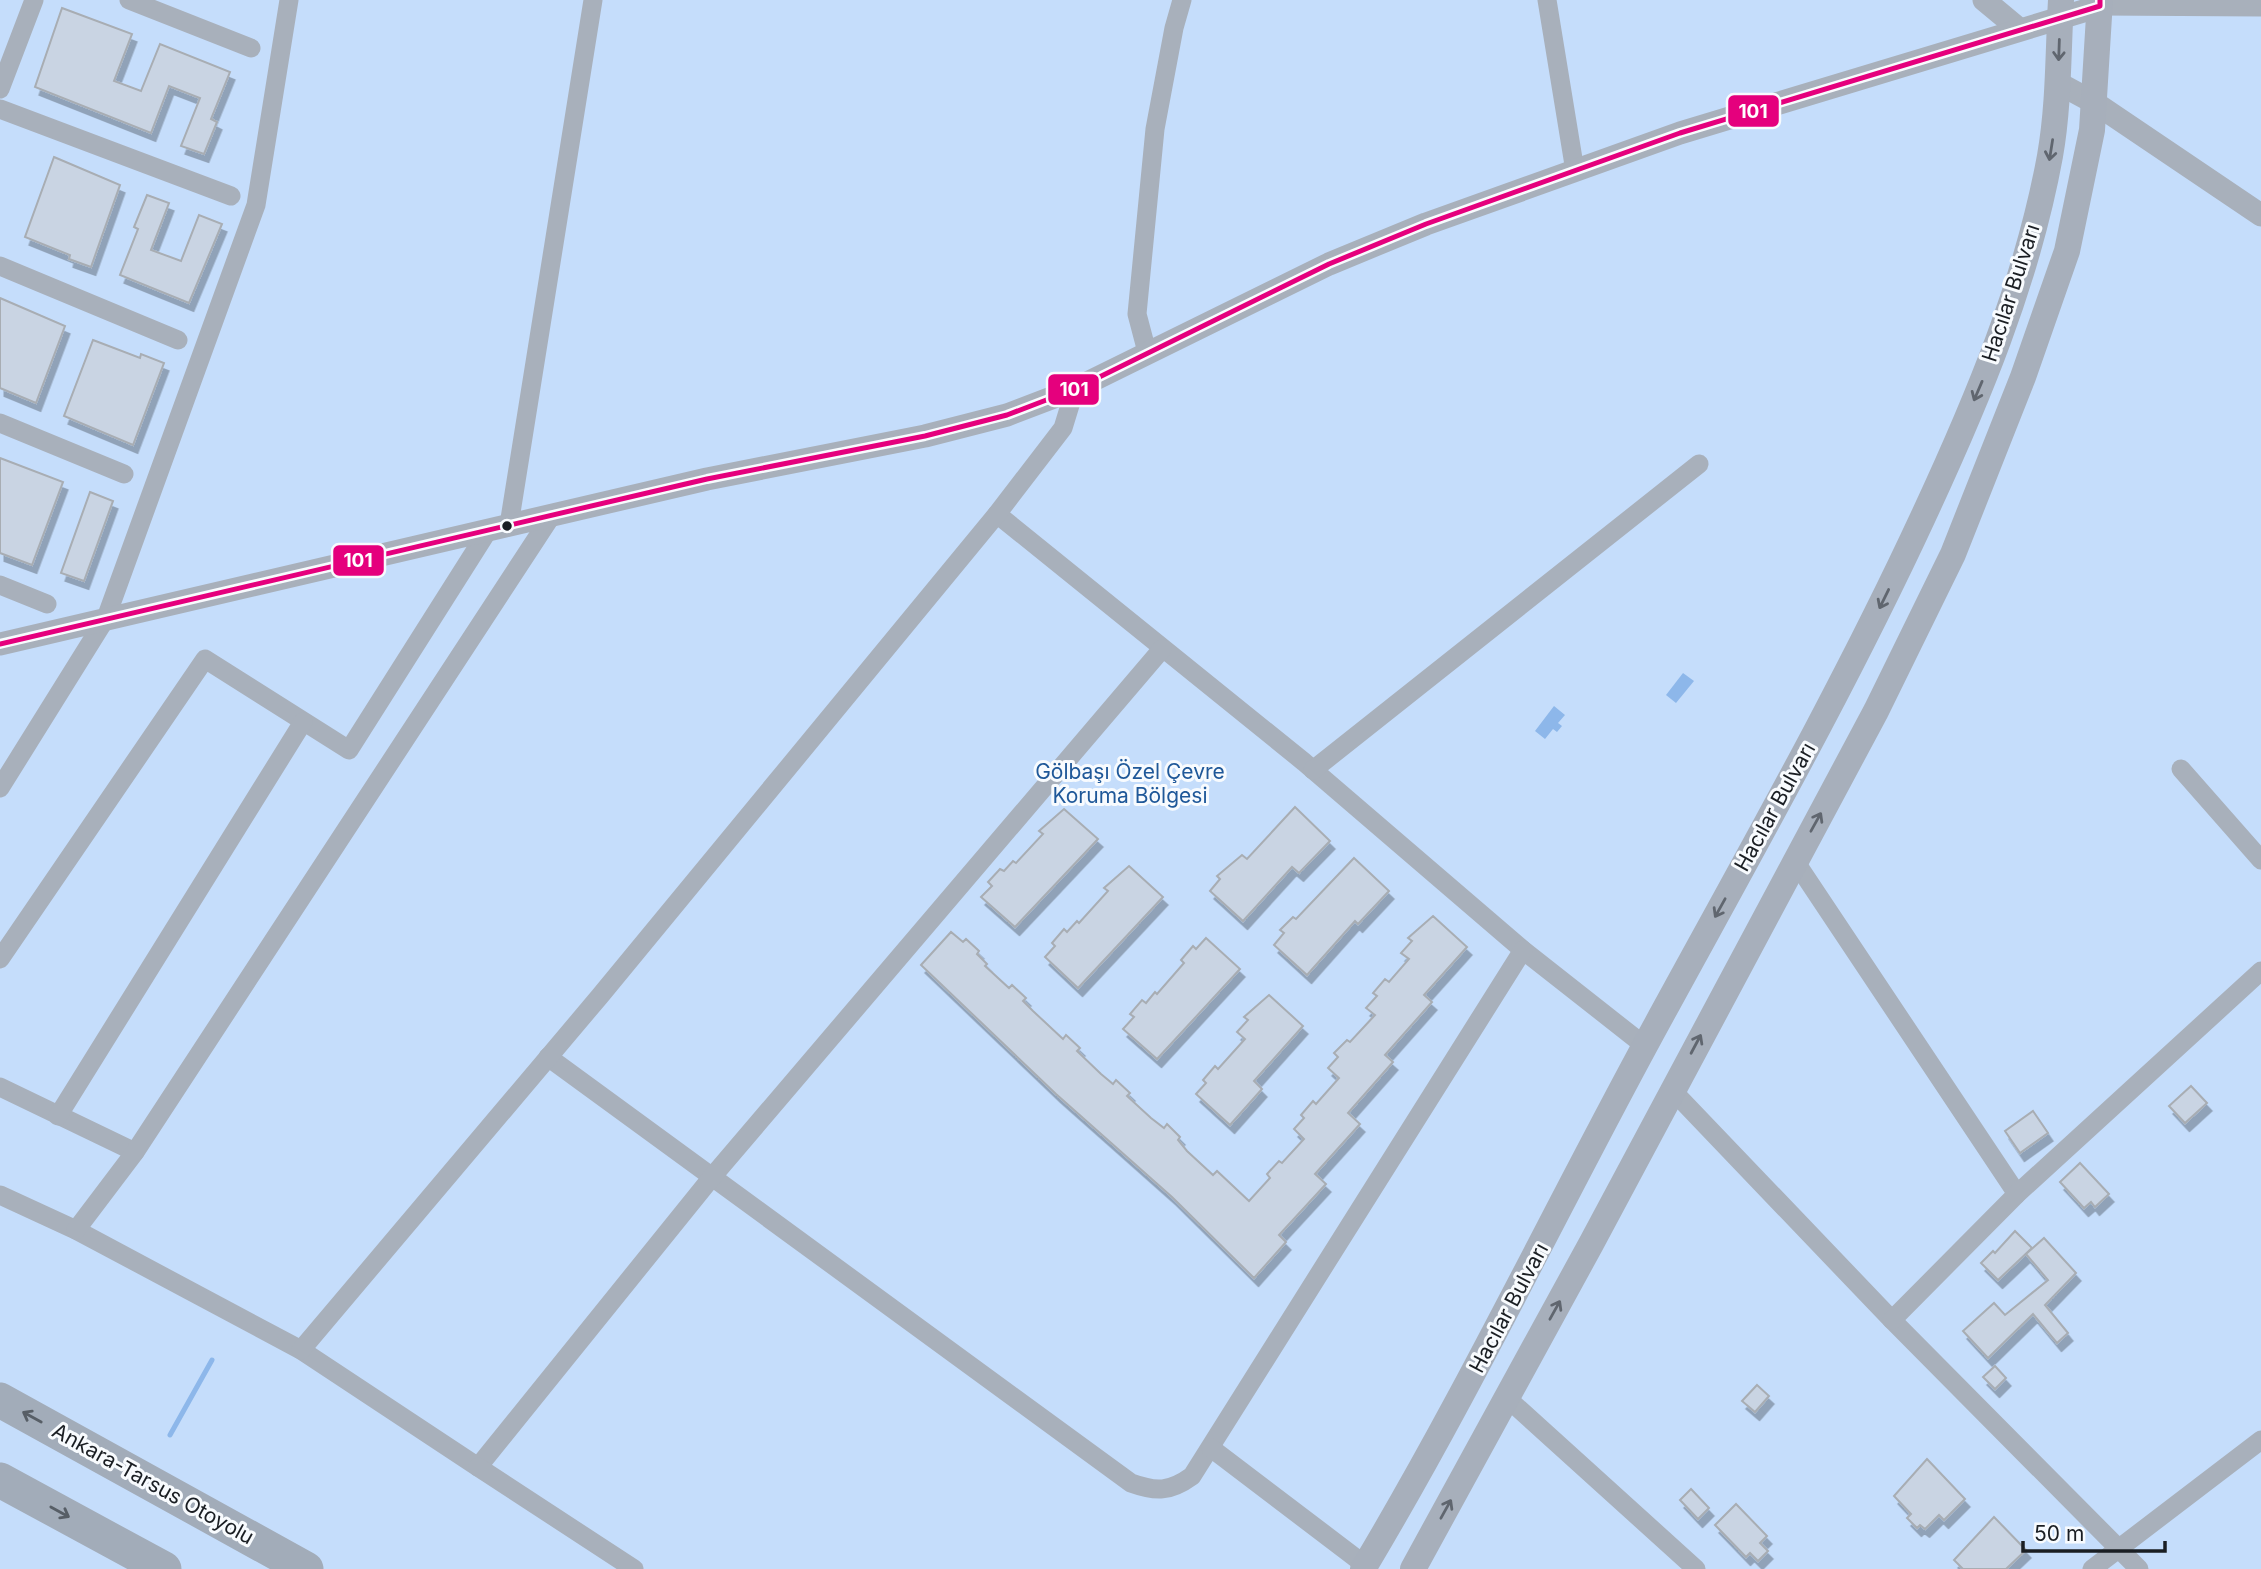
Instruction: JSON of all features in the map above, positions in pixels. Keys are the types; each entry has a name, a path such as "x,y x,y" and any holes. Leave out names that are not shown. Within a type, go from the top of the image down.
{"highway":[{"name":"Ankara-Tarsus Otoyolu","path":"0,1400 306,1569"},
{"path":"0,1479 164,1569"}],"main road":[{"name":"Hacılar Bulvarı","path":"1413,1569 1905,657 1973,508 2024,377 2067,251 2088,163 2095,103 2100,3"},
{"name":"Hacılar Bulvarı","path":"1364,1567 1493,1339 1645,1046 1841,685 1943,474 1990,361 2020,274 2050,157 2058,82 2061,8"}],"street":[{"path":"0,89 34,0"},
{"path":"129,0 251,48"},
{"path":"0,788 106,618 256,205 289,0"},
{"path":"0,959 205,659 349,750 499,527 593,0"},
{"path":"1147,352 1137,314 1155,129 1182,0"},
{"path":"1547,0 1575,171"},
{"path":"1984,0 2019,29"},
{"path":"0,644 708,479 972,425 1026,409 1075,389 1329,264 1426,224 1680,133 2019,29 2061,8 2100,3 2261,7"},
{"path":"2058,82 2095,103 2261,215"},
{"path":"0,109 231,196"},
{"path":"0,266 178,340"},
{"path":"301,1350 548,1057 997,514 1063,428 1075,389"},
{"path":"0,423 124,474"},
{"path":"1313,770 1699,464"},
{"path":"997,514 1313,770 1523,950 1645,1046"},
{"path":"76,1230 135,1152 552,515"},
{"path":"0,585 47,604"},
{"path":"478,1467 712,1177 1162,649"},
{"path":"58,1116 303,722"},
{"path":"2181,769 2261,860"},
{"path":"1795,861 2017,1194"},
{"path":"548,1057 1131,1483 1156,1491 1177,1487 1192,1476 1212,1448 1523,950"},
{"path":"1892,1320 2017,1194 2261,971"},
{"path":"0,1087 135,1152"},
{"path":"1672,1090 1892,1320 2139,1569"},
{"path":"0,1195 76,1230 301,1350 634,1569"},
{"path":"1507,1398 1696,1569"},
{"path":"2092,1569 2261,1440"},
{"path":"1212,1448 1364,1567"}],"green space":[{"name":"Gölbaşı Özel Çevre Koruma Bölgesi","path":"0,0 2261,0 2261,1569 0,1569"}],"water":[{"path":"1683,673 1694,681 1676,703 1666,695"},
{"path":"1554,706 1565,715 1558,723 1562,726 1557,732 1553,729 1545,739 1535,731"}],"building":[{"path":"62,8 132,34 114,81 141,91 160,44 230,72 211,119 217,122 204,154 181,146 200,98 169,86 151,133 35,87"},
{"path":"54,157 120,185 91,267 69,259 70,255 25,237"},
{"path":"147,195 169,203 151,250 181,261 199,215 222,224 189,303 120,275 138,229 134,227"},
{"path":"0,298 65,326 36,403 0,388"},
{"path":"93,340 140,358 141,354 164,363 133,445 64,416"},
{"path":"0,458 63,482 32,565 0,553"},
{"path":"90,492 113,501 84,581 61,573"},
{"path":"1295,807 1330,841 1299,873 1292,867 1243,921 1210,891 1220,879 1217,876 1242,855 1247,859"},
{"path":"1064,809 1098,839 1015,927 981,897 992,886 988,882 1000,869 1004,871 1013,861 1016,863 1043,834 1039,831"},
{"path":"1354,858 1389,891 1358,924 1355,921 1307,975 1274,945 1284,933 1280,930 1293,917 1296,919"},
{"path":"1129,866 1163,897 1078,988 1045,957 1064,929 1067,932 1077,921 1079,923 1108,891 1104,888"},
{"path":"1433,916 1467,947 1424,995 1432,1002 1385,1055 1393,1062 1348,1113 1360,1124 1315,1174 1326,1184 1279,1235 1286,1242 1254,1278 1172,1197 1056,1094 921,965 951,932 963,942 966,939 979,951 977,954 987,964 985,966 1009,988 1012,985 1026,998 1023,1001 1063,1039 1066,1035 1080,1048 1077,1051 1101,1074 1113,1084 1116,1080 1130,1093 1127,1096 1151,1118 1164,1128 1167,1124 1180,1137 1178,1140 1187,1151 1213,1175 1217,1171 1249,1201 1270,1178 1267,1174 1279,1161 1282,1163 1304,1139 1294,1129 1304,1118 1301,1115 1313,1101 1316,1104 1339,1078 1328,1068 1338,1057 1334,1053 1347,1040 1350,1042 1375,1015 1366,1008 1377,996 1373,993 1385,979 1389,982 1409,959 1401,953 1412,941 1408,938"},
{"path":"1206,938 1240,969 1157,1059 1123,1029 1134,1017 1130,1014 1142,1000 1146,1003 1155,992 1157,994 1184,963 1181,960 1193,946 1196,949"},
{"path":"1269,995 1303,1026 1254,1081 1262,1089 1230,1125 1196,1094 1215,1066 1218,1069 1245,1039 1237,1032 1248,1020 1244,1017"},
{"path":"2191,1086 2207,1103 2185,1123 2169,1106"},
{"path":"2033,1111 2048,1133 2020,1153 2005,1131"},
{"path":"2080,1163 2109,1194 2095,1207 2091,1202 2084,1208 2060,1182"},
{"path":"2015,1231 2032,1248 1998,1280 1981,1263 1993,1251 1995,1253"},
{"path":"2044,1238 2076,1273 2045,1305 2068,1333 2057,1343 2033,1314 1988,1358 1963,1331 1994,1303 2005,1315 2048,1280 2026,1254"},
{"path":"1995,1366 2006,1378 1995,1389 1983,1377"},
{"path":"1757,1385 1769,1396 1755,1412 1742,1401"},
{"path":"1927,1459 1965,1499 1944,1520 1939,1515 1925,1529 1920,1525 1917,1528 1907,1518 1911,1514 1894,1496"},
{"path":"1691,1489 1709,1508 1698,1519 1680,1500"},
{"path":"1736,1504 1767,1536 1760,1543 1768,1551 1758,1561 1750,1553 1746,1557 1715,1525"},
{"path":"1994,1517 2026,1550 2006,1569 1963,1569 1954,1560"}],"waterway":[{"path":"170,1435 212,1360"}],"transit line":[{"name":"101","path":"0,644 707,479 925,436 1007,415 1075,389 1329,264 1426,224 1680,133 2100,6 2100,0"}]}
